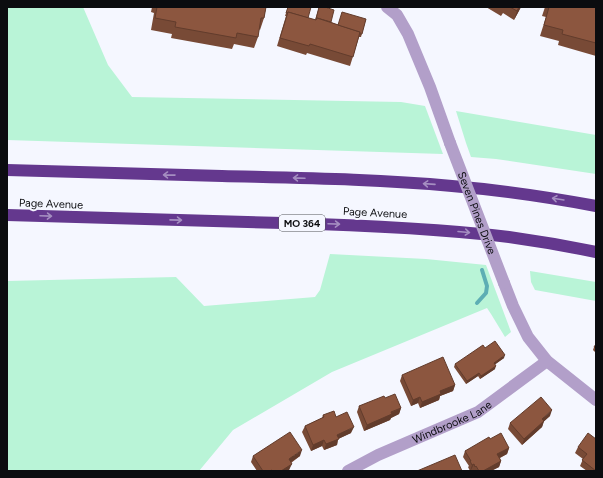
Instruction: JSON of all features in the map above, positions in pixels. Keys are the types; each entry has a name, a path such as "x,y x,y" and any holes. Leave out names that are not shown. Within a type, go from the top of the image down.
{"highway":[{"path":"7,170 286,177 451,185 507,191 596,206"},
{"name":"Page Avenue","path":"7,215 362,225 414,228 510,237 596,252"}],"street":[{"name":"Seven Pines Drive","path":"387,7 397,15 408,34 430,87 513,306 528,337 547,361 596,400"},
{"name":"Windbrooke Lane","path":"348,471 378,455 478,412 547,361"}],"green space":[{"path":"7,7 83,7 108,65 132,97 401,102 425,106 443,154 7,140"},
{"path":"456,111 596,135 596,174 496,159 471,157"},
{"path":"330,254 426,259 486,265 511,332 505,337 487,308 332,372 233,430 199,471 7,471 7,281 176,277 204,306 315,297 320,290"},
{"path":"530,271 596,282 596,301 535,290 531,282"}],"building":[{"path":"157,7 266,7 264,18 261,18 258,37 237,33 236,38 175,27 176,22 155,18"},
{"path":"288,7 311,7 308,18 288,12 286,13"},
{"path":"319,7 334,10 331,22 316,19"},
{"path":"510,7 519,7 517,11"},
{"path":"549,7 596,7 596,43 562,34 563,30 544,25"},
{"path":"288,12 316,20 317,18 360,32 353,57 310,44 309,46 280,38"},
{"path":"342,12 366,19 362,34 338,25"},
{"path":"495,341 505,355 494,363 496,366 481,376 479,373 467,381 455,364 483,345 485,348"},
{"path":"443,357 455,385 440,391 441,394 422,402 420,397 413,400 402,375"},
{"path":"395,394 401,408 391,412 392,414 367,425 359,406 384,396 385,398"},
{"path":"541,397 552,410 542,419 544,421 524,439 510,423"},
{"path":"334,411 336,417 347,412 354,427 337,435 339,439 326,444 324,440 313,445 305,426 324,417 323,415"},
{"path":"290,432 302,450 289,459 292,464 281,471 263,471 253,456"},
{"path":"501,433 509,448 497,454 501,461 483,471 479,471 474,464 472,465 465,451 489,437 490,439"},
{"path":"588,433 596,439 596,471 582,460 587,454 578,447"},
{"path":"455,455 462,471 417,471"}],"waterway":[{"path":"477,303 486,293 487,286 482,270"}]}
